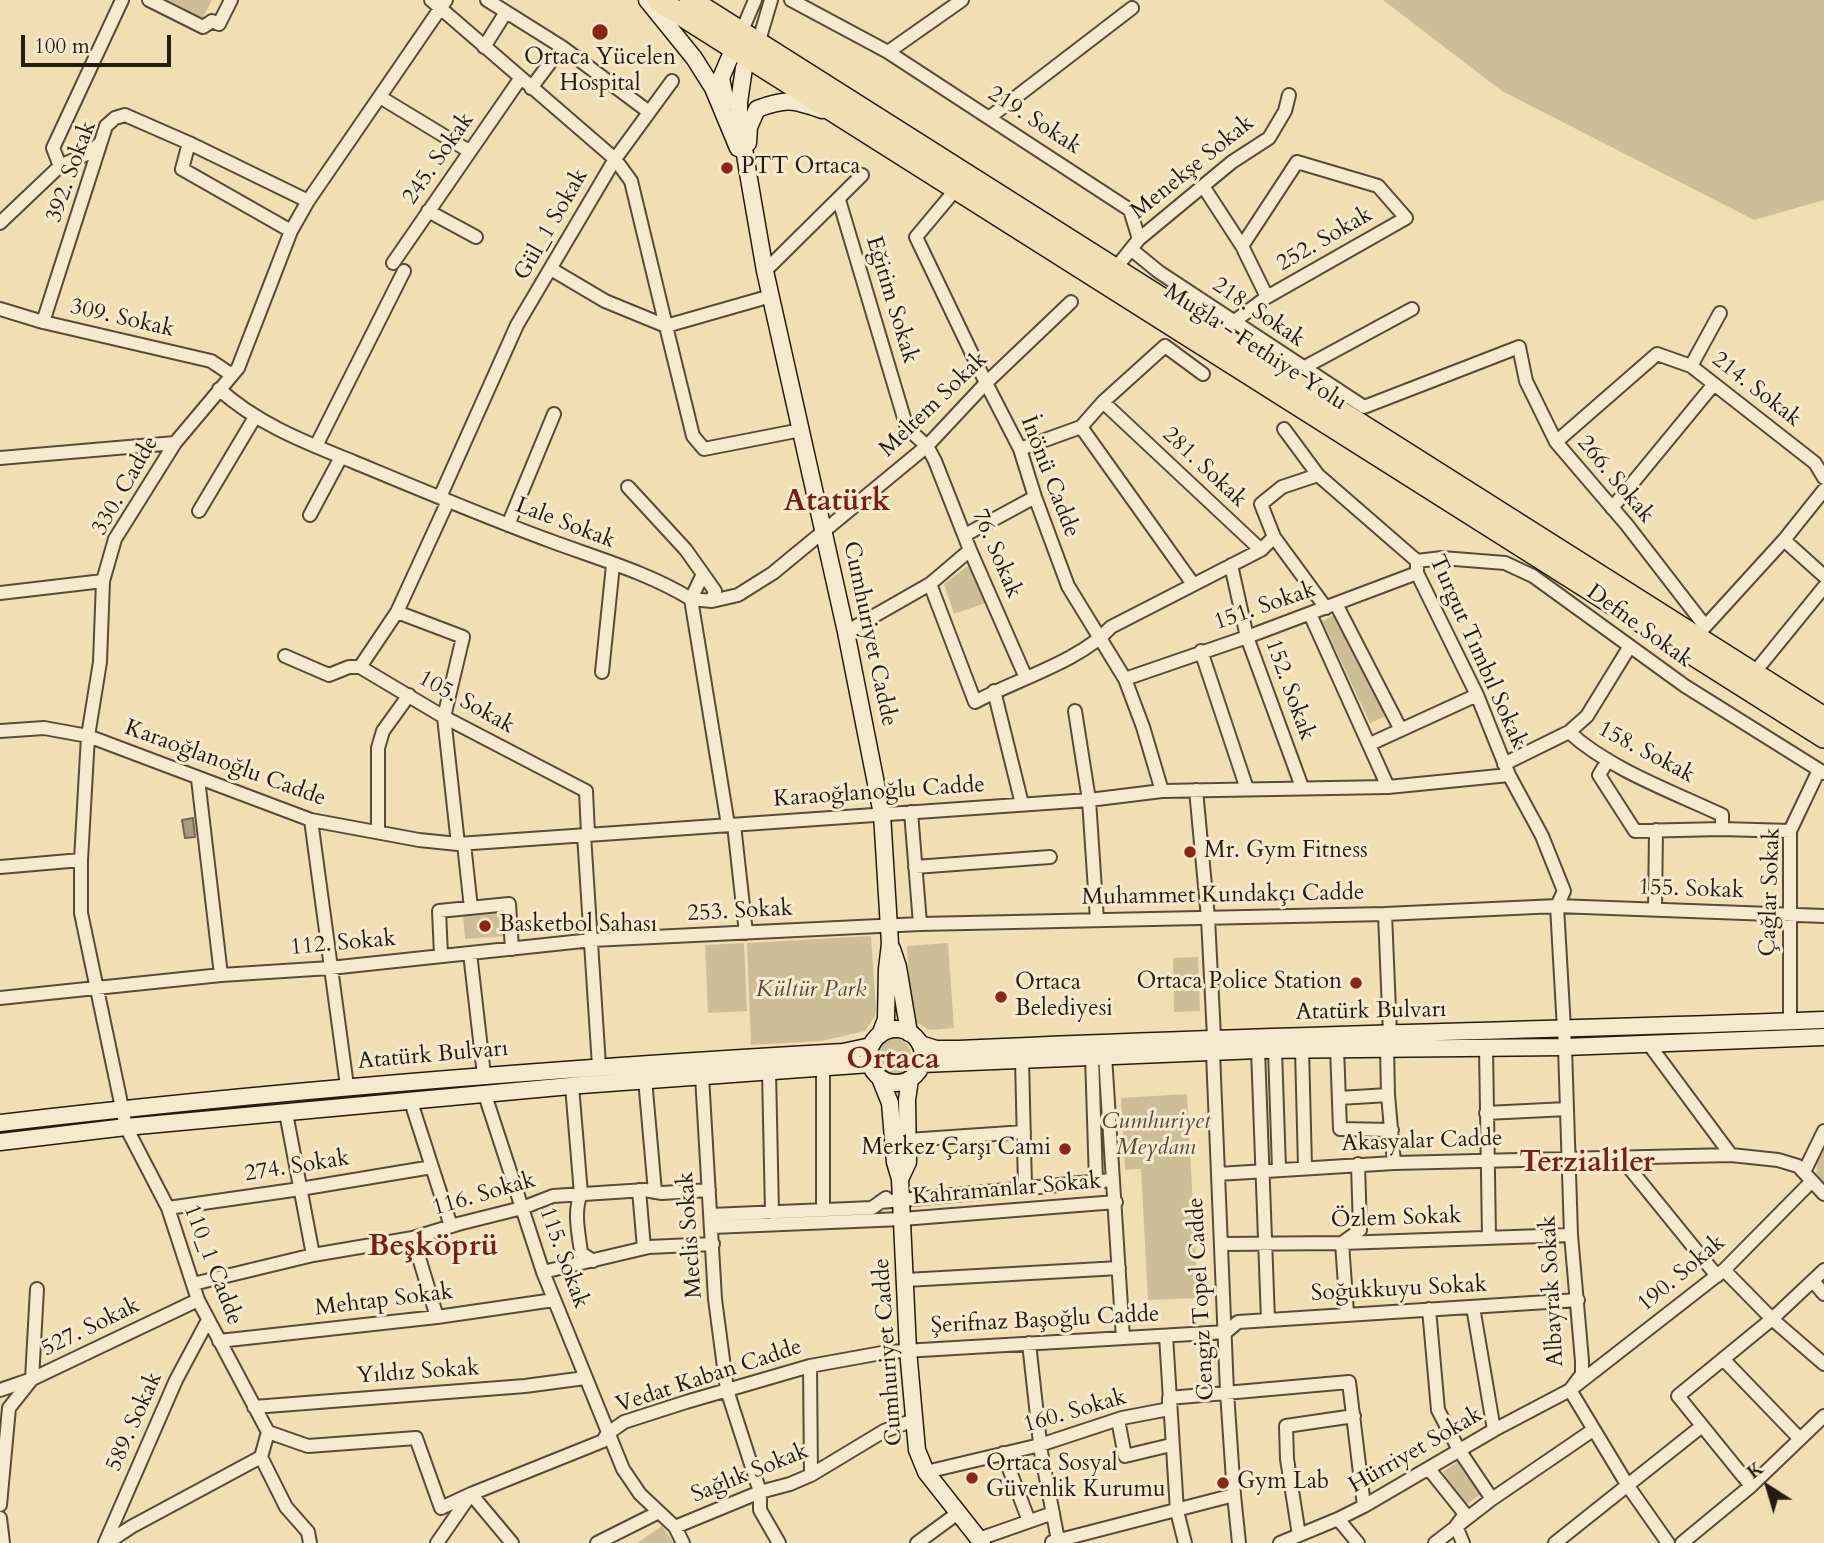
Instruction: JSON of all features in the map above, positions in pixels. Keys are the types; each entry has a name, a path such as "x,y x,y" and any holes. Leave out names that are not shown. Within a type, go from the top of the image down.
{"highway":[{"name":"Muğla - Fethiye Yolu","path":"658,0 745,46 1115,269 1225,329 1471,492 1700,631 1754,673 1824,718"},
{"name":"Muğla - Fethiye Yolu","path":"690,0 745,46 834,113 1824,737"}],"main road":[{"path":"647,0 694,58 713,88 748,173"},
{"path":"731,133 721,78 745,46"},
{"path":"745,46 739,117 748,173"},
{"path":"748,173 749,127 757,109 779,101 794,101 834,113"},
{"name":"Cumhuriyet Cadde","path":"748,173 765,271 846,632 883,814 890,944 886,1019 876,1040"},
{"name":"Cumhuriyet Cadde","path":"890,944 914,1038"},
{"name":"Atatürk Bulvarı","path":"914,1038 936,1049 1214,1045 1389,1041 1563,1030 1824,1020"},
{"path":"894,1030 914,1038 922,1051 922,1064 910,1079 897,1083 875,1071 876,1040 894,1030"},
{"name":"Atatürk Bulvarı","path":"0,1124 347,1086 599,1066 843,1052 876,1040"},
{"name":"Atatürk Bulvarı","path":"922,1064 1098,1056 1214,1045 1275,1050 1336,1048 1389,1041 1486,1047 1565,1047 1823,1040"},
{"name":"Atatürk Bulvarı","path":"0,1142 126,1127 645,1079 823,1068 875,1071"},
{"name":"Cumhuriyet Cadde","path":"875,1071 890,1103 895,1162 900,1179 908,1350 917,1450 926,1472 980,1542"},
{"name":"Cumhuriyet Cadde","path":"900,1179 908,1162 907,1100 910,1079"}],"street":[{"path":"60,166 53,148 122,0"},
{"path":"149,0 203,27 212,20 219,24 231,0"},
{"path":"487,0 562,47 649,112"},
{"path":"745,46 755,0"},
{"path":"745,46 771,0"},
{"name":"219. Sokak","path":"792,0 888,52 1130,210 1136,244"},
{"path":"888,52 962,0"},
{"path":"439,3 520,79 615,159 672,81"},
{"name":"330. Cadde","path":"122,1109 82,913 80,860 89,736 100,662 103,581 115,539 175,443 237,368 291,231 439,3"},
{"path":"990,117 1132,8"},
{"path":"484,47 506,12"},
{"path":"531,88 562,47"},
{"name":"245. Sokak","path":"316,446 428,211 520,79"},
{"name":"Menekşe Sokak","path":"1115,269 1136,244 1231,162 1269,138 1285,111 1289,95"},
{"path":"380,97 469,151"},
{"name":"392. Sokak","path":"43,323 106,126 116,118 125,116 308,201"},
{"path":"0,223 60,166 91,152 102,141"},
{"path":"189,144 182,169 291,231"},
{"name":"Gül_1 Sokak","path":"360,667 397,612 517,325 615,159 631,180 693,436 704,449 800,430"},
{"name":"252. Sokak","path":"1203,186 1242,246 1267,297 1406,218 1378,186 1316,170 1297,162 1242,246"},
{"path":"765,271 862,175"},
{"name":"İnönü Cadde","path":"956,189 916,237 1020,449 1068,586 1125,679 1143,727 1161,791"},
{"name":"Eğitim Sokak","path":"839,200 907,428 927,446"},
{"path":"428,211 476,237"},
{"name":"218. Sokak","path":"1136,244 1159,272 1225,329 1303,368 1364,407"},
{"path":"551,269 605,301 666,326 771,296"},
{"path":"1225,329 1267,297"},
{"name":"Meltem Sokak","path":"712,601 738,595 773,573 824,533 927,446 986,383 1071,302"},
{"name":"309. Sokak","path":"0,309 43,323 211,361 232,374"},
{"path":"1303,368 1412,309"},
{"path":"1691,366 1720,313"},
{"path":"1020,449 1081,427 1103,402 1165,346 1203,374"},
{"name":"266. Sokak","path":"1364,407 1518,347 1526,381 1556,442 1612,508 1700,631"},
{"name":"214. Sokak","path":"1556,442 1657,354 1691,366 1815,463 1824,478"},
{"path":"1612,508 1714,384"},
{"name":"Lale Sokak","path":"219,389 255,417 316,446 508,525 665,583 691,599"},
{"name":"281. Sokak","path":"1103,402 1261,550"},
{"path":"508,525 554,414"},
{"path":"199,511 255,417"},
{"path":"1081,427 1193,584"},
{"name":"Turgut Tımbıl Sokak","path":"1284,429 1318,475 1417,567 1477,695 1507,769"},
{"path":"0,458 175,443"},
{"name":"76. Sokak","path":"927,446 1026,678"},
{"path":"310,515 341,457"},
{"path":"1318,475 1282,487 1261,504 1274,537 1331,606 1401,730"},
{"path":"628,487 686,550 715,591 712,601 691,599"},
{"path":"1700,631 1784,540 1824,490"},
{"path":"965,535 1035,497"},
{"path":"930,584 975,702 1026,678 1101,638 1111,627 1261,550 1274,537"},
{"path":"1784,540 1824,576"},
{"path":"846,632 930,584 970,550"},
{"name":"Defne Sokak","path":"1417,567 1442,558 1505,563 1533,576 1685,686 1821,771"},
{"path":"602,672 613,565"},
{"name":"152. Sokak","path":"1231,565 1247,637 1302,787"},
{"name":"151. Sokak","path":"1125,679 1331,606 1417,567"},
{"path":"703,574 691,599 731,825 746,933"},
{"path":"0,593 103,581"},
{"path":"1754,673 1824,587"},
{"path":"397,612 463,637 444,717 471,908"},
{"path":"1310,614 1388,787"},
{"path":"1569,732 1587,716 1630,646"},
{"path":"1201,651 1247,789"},
{"path":"285,656 330,675 349,667 360,667"},
{"name":"105. Sokak","path":"360,667 444,717 586,791 586,834"},
{"path":"994,691 1022,804"},
{"path":"378,832 378,748 383,731 409,695"},
{"path":"1370,744 1477,695"},
{"path":"1074,711 1089,800 1097,920"},
{"name":"Karaoğlanoğlu Cadde","path":"0,731 44,728 89,736 311,820 419,840 461,844 1089,800 1161,791 1388,787 1507,769"},
{"name":"158. Sokak","path":"1507,769 1569,732 1586,747 1608,760 1722,816 1722,829"},
{"path":"1608,760 1599,775 1635,831 1790,831"},
{"path":"1507,769 1542,836 1564,891 1557,906 1563,1030"},
{"name":"Çağlar Sokak","path":"1790,1021 1790,831 1821,771"},
{"path":"198,779 221,975"},
{"path":"1196,790 1208,918 1214,1045"},
{"path":"911,812 920,925"},
{"path":"311,820 347,1086"},
{"path":"1655,910 1656,830"},
{"path":"586,834 599,1066"},
{"path":"915,867 1050,857"},
{"path":"0,867 80,860"},
{"path":"441,955 439,911 509,904 512,948"},
{"name":"155. Sokak","path":"1557,906 1824,916"},
{"name":"Muhammet Kundakçı Cadde","path":"890,926 1385,914 1557,906"},
{"path":"1385,914 1388,1095 1394,1163"},
{"name":"253. Sokak","path":"592,940 890,926"},
{"name":"112. Sokak","path":"0,998 221,975 330,968 592,940"},
{"path":"470,953 484,1075"},
{"name":"Albayrak Sokak","path":"1563,1030 1571,1235 1582,1374 1570,1390 1628,1486 1668,1543"},
{"path":"1648,1043 1731,1155"},
{"name":"Cengiz Topel Cadde","path":"1214,1045 1227,1392 1239,1543"},
{"path":"1486,1047 1489,1237"},
{"path":"1336,1048 1339,1098 1335,1130 1392,1130"},
{"path":"1302,1049 1305,1167"},
{"path":"1258,1050 1268,1320"},
{"path":"1275,1050 1279,1169"},
{"path":"1098,1056 1107,1096 1123,1338"},
{"path":"1096,1181 1093,1097 1098,1056"},
{"path":"1022,1059 1025,1187"},
{"path":"823,1068 823,1210"},
{"path":"769,1071 772,1213"},
{"name":"Meclis Sokak","path":"702,1076 715,1299 727,1390 760,1492 760,1510 779,1543"},
{"path":"645,1079 655,1192"},
{"path":"572,1086 581,1194 576,1204 581,1254 593,1261"},
{"name":"115. Sokak","path":"485,1095 543,1272 575,1346 607,1434 623,1469 640,1494 675,1527"},
{"path":"1339,1098 1388,1095"},
{"path":"1093,1097 1107,1096"},
{"path":"411,1102 451,1226"},
{"name":"110_1 Cadde","path":"122,1109 126,1127 168,1208 198,1300 268,1432"},
{"path":"1486,1113 1567,1109"},
{"path":"286,1114 313,1255"},
{"name":"190. Sokak","path":"1570,1390 1721,1273 1808,1176 1824,1131"},
{"path":"908,1140 1024,1132"},
{"name":"Akasyalar Cadde","path":"1217,1174 1358,1164 1731,1155 1779,1160 1798,1166 1824,1194"},
{"path":"1622,1159 1721,1273 1824,1364"},
{"path":"1347,1313 1342,1243 1360,1230 1358,1164"},
{"name":"274. Sokak","path":"168,1208 432,1167"},
{"path":"711,1221 772,1213 873,1208 893,1193 900,1179"},
{"path":"880,1202 1112,1180"},
{"path":"639,1190 644,1248"},
{"name":"116. Sokak","path":"193,1284 313,1255 413,1238 522,1208 553,1196 639,1190 709,1190"},
{"name":"Kahramanlar Sokak","path":"711,1221 902,1219 1115,1202"},
{"name":"Özlem Sokak","path":"1222,1244 1571,1235"},
{"path":"413,1238 437,1317"},
{"path":"543,1272 644,1248 713,1244"},
{"path":"906,1280 1119,1268"},
{"path":"1751,1486 1678,1396 1772,1319 1824,1270"},
{"path":"1813,1281 1824,1294"},
{"path":"0,1505 9,1408 32,1380 37,1289"},
{"name":"527. Sokak","path":"0,1390 32,1380 198,1300"},
{"name":"Mehtap Sokak","path":"219,1341 437,1317 554,1300"},
{"name":"Soğukkuyu Sokak","path":"1226,1332 1238,1322 1578,1300"},
{"path":"1472,1307 1494,1430"},
{"path":"1429,1309 1438,1410 1459,1450 1492,1499"},
{"name":"589. Sokak","path":"106,1543 176,1380 208,1320"},
{"name":"Şerifnaz Başoğlu Cadde","path":"908,1350 1226,1332"},
{"path":"1166,1336 1177,1511 1185,1543"},
{"path":"1029,1343 1040,1445 1053,1513 1054,1541 1082,1538 1177,1511 1182,1507 1234,1495"},
{"name":"Vedat Kaban Cadde","path":"268,1432 308,1446 416,1438 442,1508 603,1441 607,1434 624,1422 810,1366 908,1350"},
{"path":"1723,1359 1800,1439"},
{"path":"810,1366 811,1475"},
{"name":"Yıldız Sokak","path":"254,1407 526,1386 585,1378"},
{"name":"160. Sokak","path":"926,1472 1040,1445 1118,1419 1169,1409 1169,1398 1349,1382 1353,1416"},
{"name":"Hürriyet Sokak","path":"1280,1543 1364,1506 1494,1430 1570,1390"},
{"path":"1299,1535 1287,1459 1286,1426 1353,1416 1364,1506"},
{"path":"1682,1543 1751,1486 1824,1416"},
{"path":"1118,1419 1125,1456 1171,1445"},
{"name":"Sağlık Sokak","path":"675,1527 760,1492 790,1485 884,1431 914,1420"},
{"path":"1555,1543 1702,1426"},
{"path":"1435,1543 1492,1499 1593,1430"},
{"path":"268,1432 261,1457 286,1507 308,1532 310,1543"},
{"path":"1003,1453 1029,1521"},
{"path":"106,1543 261,1457"},
{"path":"1429,1469 1465,1514 1457,1526"},
{"path":"437,1543 471,1494 512,1543"},
{"path":"602,1542 659,1512"},
{"path":"917,1543 958,1513"},
{"path":"980,1542 1053,1513"},
{"path":"0,1518 3,1543"},
{"path":"1338,1519 1357,1543"},
{"path":"1457,1526 1463,1543"},
{"path":"675,1527 683,1543"}],"green space":[{"path":"163,0 212,0 202,19"},
{"path":"1383,0 1824,0 1824,200 1754,220 1502,91"},
{"path":"970,564 985,603 954,614 944,584"},
{"path":"1338,613 1386,716 1370,723 1322,621"},
{"name":"Basketbol Sahası","path":"504,912 506,936 465,939 463,915"},
{"name":"Kültür Park","path":"871,936 876,1009 875,1016 865,1031 822,1041 751,1045 747,943"},
{"path":"744,943 747,1011 708,1013 705,945"},
{"path":"948,943 954,1028 929,1030 912,1020 907,946"},
{"path":"1198,957 1200,1011 1174,1012 1173,958"},
{"path":"893,1038 905,1044 911,1056 905,1068 893,1074 881,1068 875,1056 881,1044"},
{"name":"Cumhuriyet Meydanı","path":"1187,1094 1198,1298 1148,1300 1141,1169 1125,1170 1121,1098"},
{"path":"1824,1148 1824,1193 1816,1186 1817,1161"},
{"path":"1458,1461 1482,1493 1466,1505 1443,1472"},
{"path":"662,1526 674,1543 637,1543"}],"shaded area":[{"path":"193,818 195,837 185,838 182,820"}],"place":[{"name":"Ortaca Yücelen Hospital","path":"600,32"},
{"name":"PTT Ortaca","path":"727,168"},
{"name":"Mr. Gym Fitness","path":"1190,852"},
{"name":"Basketbol Sahası","path":"485,926"},
{"name":"Ortaca Police Station","path":"1356,983"},
{"name":"Ortaca Belediyesi","path":"1001,997"},
{"name":"Merkez Çarşı Cami","path":"1065,1149"},
{"name":"Ortaca Sosyal Güvenlik Kurumu","path":"972,1478"},
{"name":"Gym Lab","path":"1223,1483"}],"district":[{"name":"Atatürk","path":"837,503"},
{"name":"Ortaca","path":"893,1061"},
{"name":"Terzialiler","path":"1587,1164"},
{"name":"Beşköprü","path":"433,1248"}]}
